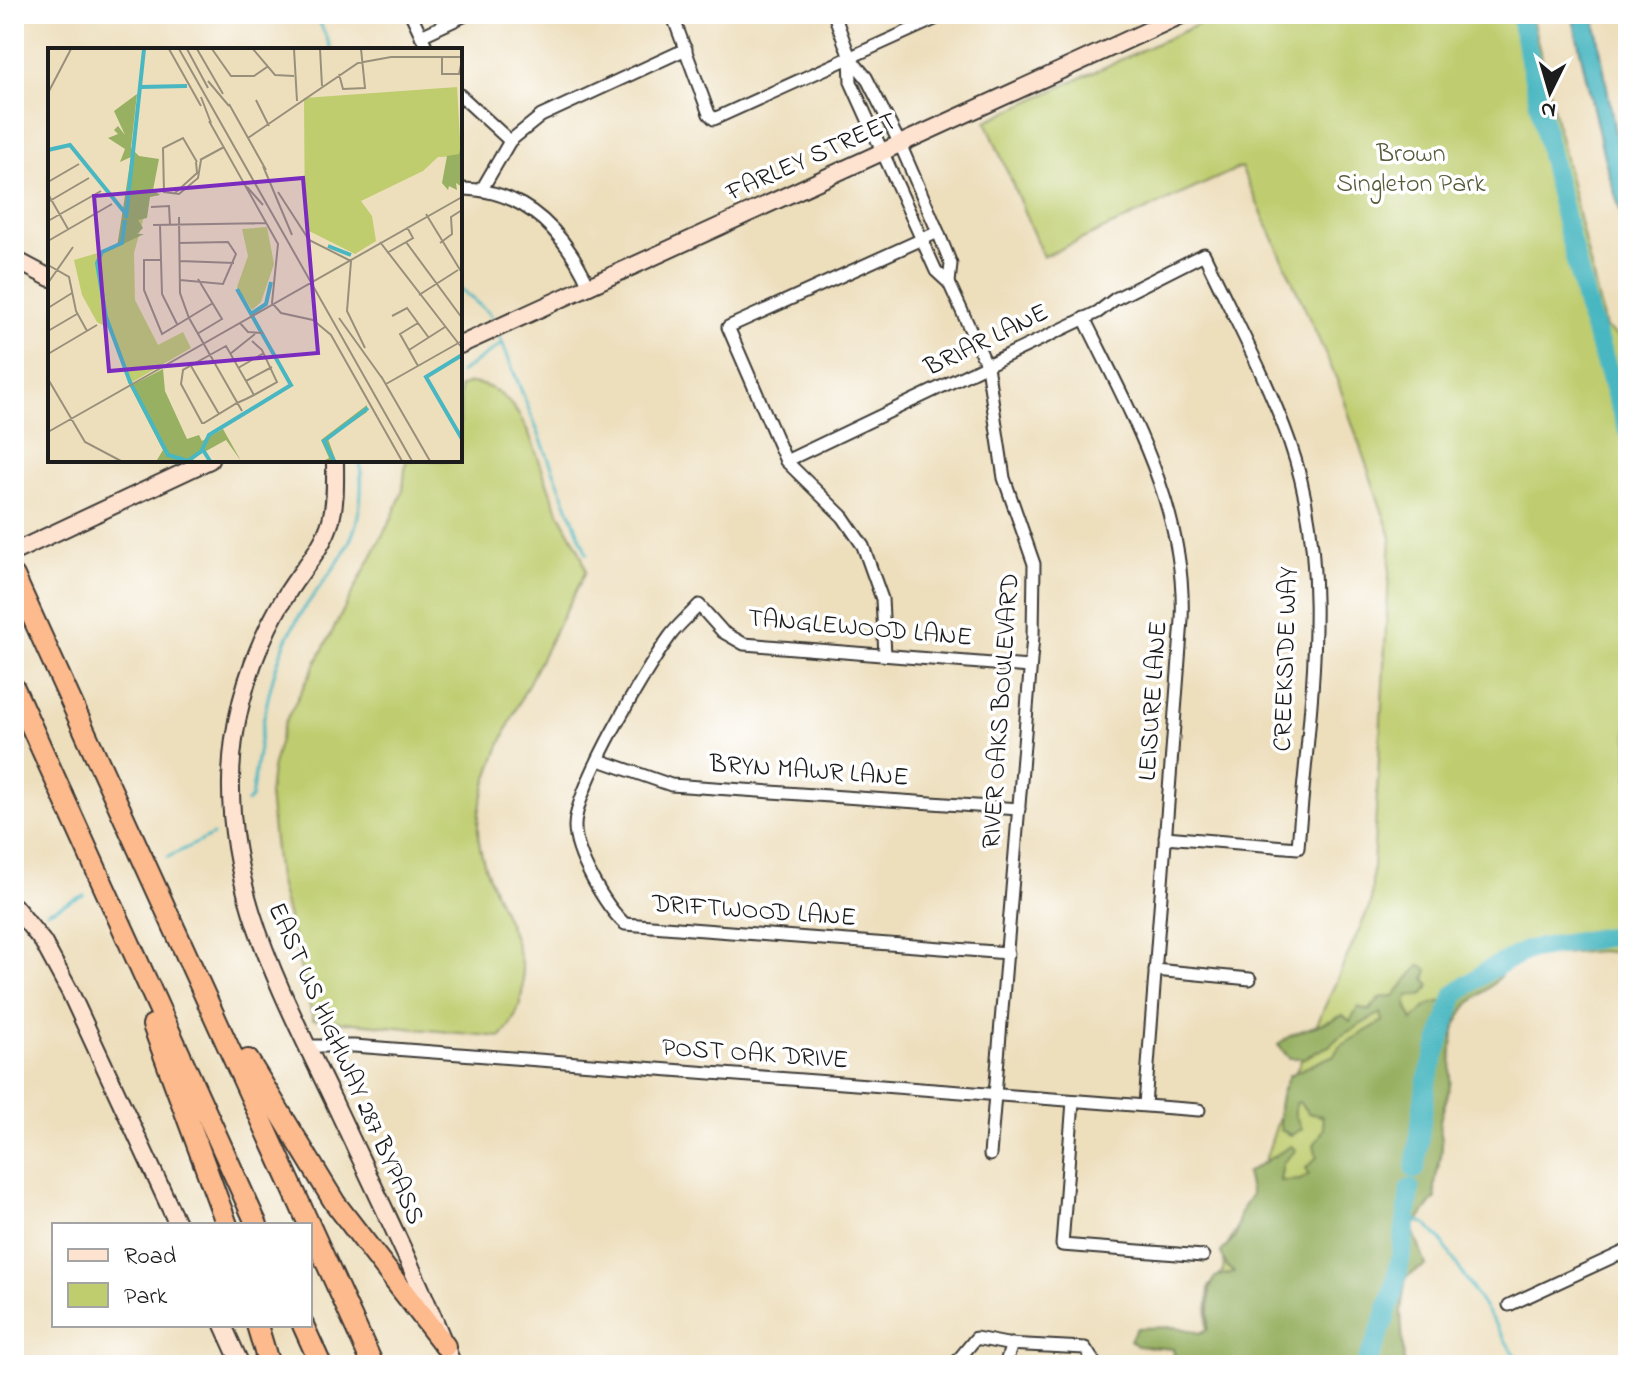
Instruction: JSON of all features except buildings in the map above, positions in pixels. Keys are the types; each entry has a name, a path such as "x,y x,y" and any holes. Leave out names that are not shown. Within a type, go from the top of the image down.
{"highway":[{"path":"14,576 309,1223"},
{"path":"14,688 256,1223"},
{"path":"128,938 132,968 226,1223"},
{"path":"194,970 335,1203 449,1355"},
{"path":"312,1230 373,1365"},
{"path":"258,1327 269,1365"},
{"path":"304,1327 321,1365"}],"main road":[{"name":"FARLEY STREET","path":"462,344 1184,14"},
{"path":"14,259 48,277"},
{"path":"14,552 206,462"},
{"name":"EAST US HIGHWAY 287 BYPASS","path":"335,462 331,521 323,541 287,594 263,639 243,698 231,760 231,830 239,875 280,990 449,1355"},
{"path":"14,906 43,942 70,992 177,1223"},
{"path":"224,1327 241,1365"}],"street":[{"path":"411,14 427,48"},
{"path":"421,36 468,14"},
{"path":"672,14 709,114 714,119 946,14"},
{"name":"RIVER OAKS BOULEVARD","path":"834,14 850,58 851,82 936,271 949,283 987,366 1004,478 1034,564 1030,667 1003,1032 993,1095 990,1155"},
{"path":"482,189 510,141 541,116 686,49"},
{"name":"RIVER OAKS BOULEVARD","path":"850,58 866,77 900,144 951,264 949,283"},
{"path":"462,97 510,141"},
{"path":"462,189 482,189 533,210 569,246 589,286"},
{"path":"885,655 882,599 863,546 843,517 786,461 728,327 938,232"},
{"name":"BRIAR LANE","path":"786,461 1084,318 1204,254"},
{"name":"CREEKSIDE WAY","path":"1165,837 1298,848 1316,610 1312,547 1290,443 1204,254"},
{"name":"LEISURE LANE","path":"1084,318 1168,502 1181,568 1182,620 1145,1105"},
{"name":"TANGLEWOOD LANE","path":"699,605 723,632 744,644 1030,667"},
{"name":"DRIFTWOOD LANE","path":"699,605 671,634 624,711 581,800 575,834 603,899 625,924 1008,953"},
{"name":"BRYN MAWR LANE","path":"599,760 671,785 1019,809"},
{"path":"1155,970 1250,979"},
{"name":"POST OAK DRIVE","path":"307,1046 354,1046 1199,1110"},
{"path":"1073,1101 1062,1245 1203,1256"},
{"path":"1509,1305 1628,1250"},
{"path":"954,1365 976,1338 1012,1344 1085,1348 1096,1365"},
{"path":"1005,1365 1012,1344"}],"green space":[{"name":"Brown Singleton Park","path":"1221,14 1531,14 1605,328 1628,343 1628,954 1601,951 1490,959 1447,995 1422,1077 1205,1346 1209,1287 1223,1271 1225,1250 1252,1200 1289,1087 1371,903 1391,537 1338,382 1241,167 1043,257 986,121"},
{"path":"469,383 489,387 505,398 518,414 586,571 504,736 481,803 478,829 482,855 512,934 520,960 523,986 517,1012 501,1037 313,1019 278,878 269,795 272,769 284,724 393,515 403,490 406,462 462,462 462,386"},
{"path":"1498,962 1504,969 1500,976 1463,1011 1454,1034 1450,1084 1440,1124 1442,1145 1435,1183 1436,1198 1412,1227 1426,1265 1406,1277 1401,1311 1404,1365 1176,1365 1173,1349 1137,1346 1130,1340 1137,1328 1177,1327 1200,1333 1208,1329 1210,1290 1215,1277 1234,1272 1227,1267 1221,1252 1236,1236 1239,1215 1251,1195 1246,1173 1291,1146 1296,1150 1283,1163 1280,1181 1300,1180 1309,1174 1306,1168 1317,1157 1314,1145 1324,1129 1322,1116 1308,1113 1299,1102 1295,1103 1295,1115 1302,1129 1291,1135 1281,1130 1280,1102 1289,1075 1334,1055 1339,1047 1383,1021 1381,1013 1304,1058 1289,1058 1278,1045 1291,1035 1343,1015 1350,1021 1358,1007 1369,1011 1380,998 1394,996 1420,965 1428,970 1425,979 1430,985 1423,995 1408,996 1406,1004 1413,1021 1428,1006 1449,1001 1461,986"}],"water":[{"path":"1572,14 1594,14 1618,149 1628,171 1628,237 1604,157"}],"waterway":[{"path":"316,14 331,48"},
{"path":"1520,14 1555,177 1589,314 1628,430"},
{"path":"462,291 490,314 494,324"},
{"path":"499,335 587,554"},
{"path":"462,372 503,343"},
{"path":"247,802 251,798 266,706 281,653 308,603 348,545 357,522 361,494 360,462"},
{"path":"168,857 213,835"},
{"path":"47,912 84,895"},
{"path":"1415,1169 1426,1084 1455,994 1487,971 1527,950 1619,935 1628,927"},
{"path":"1366,1365 1396,1279 1410,1189"},
{"path":"1407,1215 1428,1226 1441,1240 1521,1365"}]}
